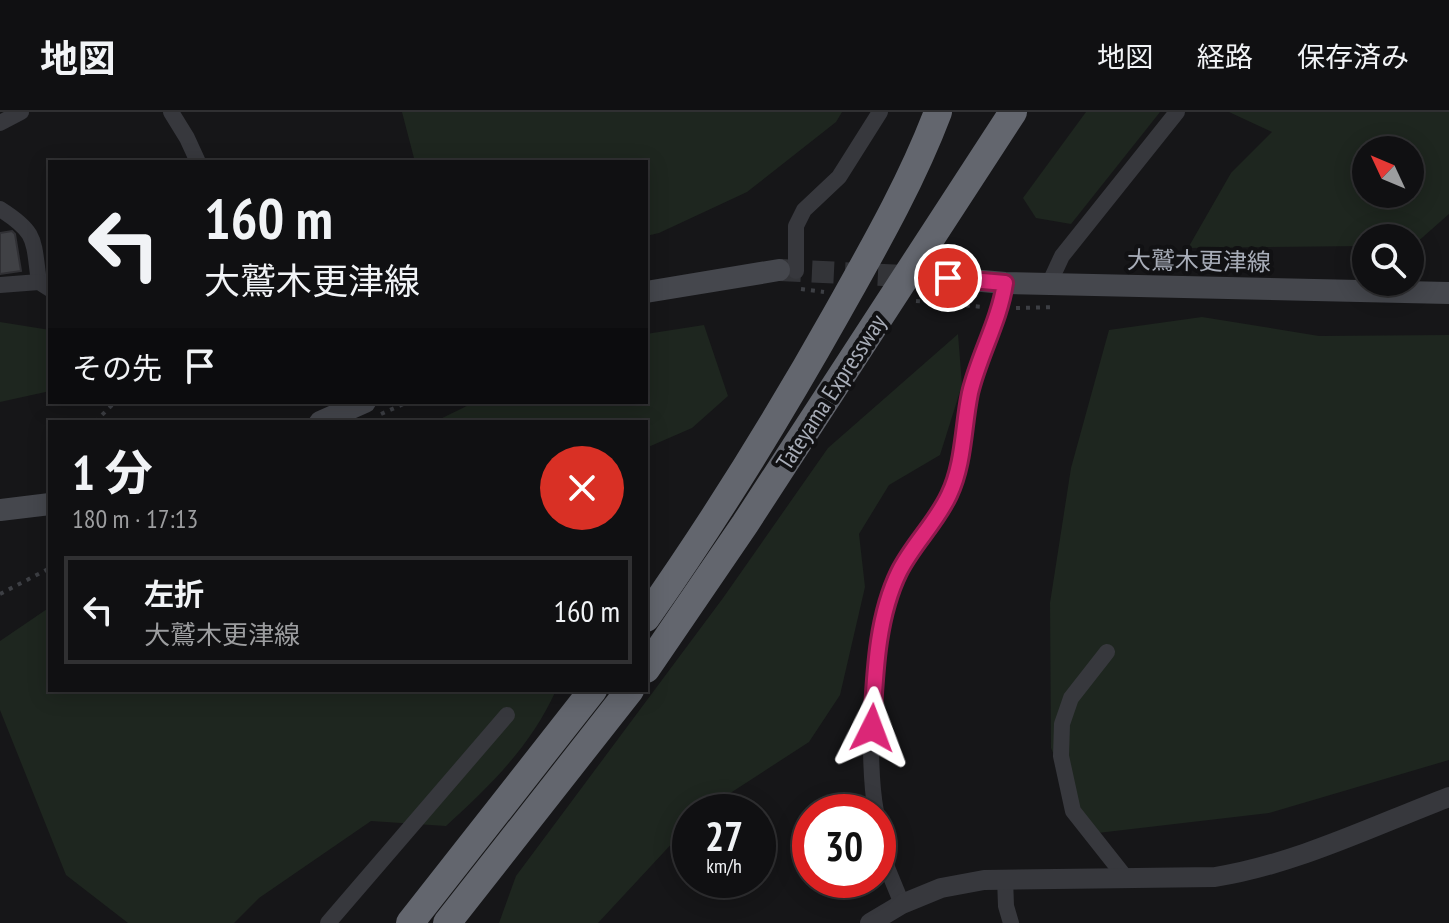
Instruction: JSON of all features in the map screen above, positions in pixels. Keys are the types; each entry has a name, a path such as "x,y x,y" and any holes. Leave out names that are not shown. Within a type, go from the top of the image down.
{"highway":[{"name":"Tateyama Expressway","path":"648,615 720,510 788,401 894,213 938,112"},
{"name":"Tateyama Expressway","path":"648,666 745,524 1013,112"},
{"path":"410,923 591,692"},
{"path":"447,923 628,692"}],"main road":[{"path":"648,292 787,270"},
{"name":"大鷲木更津線","path":"948,278 1005,283 1449,293"},
{"path":"324,420 360,404"},
{"path":"0,510 48,504"}],"street":[{"path":"0,123 21,112"},
{"path":"171,112 197,160"},
{"path":"787,270 796,226 804,210 839,177 880,112"},
{"path":"1049,284 1062,256 1177,112"},
{"path":"0,209 23,223 33,241 44,286 0,285"},
{"path":"875,794 871,750 874,683 889,594 914,547 937,517 959,470 971,390 1001,309 1005,283"},
{"path":"1107,652 1071,698 1062,724 1061,756 1073,811 1126,878"},
{"path":"328,923 507,715"},
{"path":"870,923 902,904 941,888 1005,878 1215,877 1248,871 1449,797"},
{"path":"1005,878 1006,906 1011,923"},
{"path":"896,889 902,904"}],"path":[{"path":"97,420 113,404"},
{"path":"0,594 48,569"}],"shaded area":[{"path":"402,112 842,112 836,122 747,192 648,236 648,160 414,160"},
{"path":"1086,112 1160,112 1071,224 1036,218 1023,198"},
{"path":"1229,112 1449,112 1449,214 1424,236 1424,224 1352,224 1352,246 1188,248 1231,173 1272,132"},
{"path":"1202,317 1319,336 1449,335 1449,760 1269,813 1089,834 1051,748 1050,603 1071,468 1109,330"},
{"path":"0,322 48,330 48,391 0,402"},
{"path":"704,325 728,396 692,428 648,447 648,420 438,420 471,404 648,404 648,334"},
{"path":"958,334 962,385 940,455 889,485 859,534 865,587 840,695 809,742 729,794 672,794 672,843 598,923 499,923 516,876 723,598 828,448"},
{"path":"48,608 48,692 555,692 522,747 494,780 446,826 371,821 259,898 234,923 128,923 66,875 0,710 0,641"}],"building":[{"path":"12,231 21,271 0,274 0,233"}],"tunnel":[{"path":"779,270 948,278"}],"route":[{"path":"872,728 874,683 889,594 914,547 950,494 959,470 971,390 1001,309 1005,283 948,278"}]}
